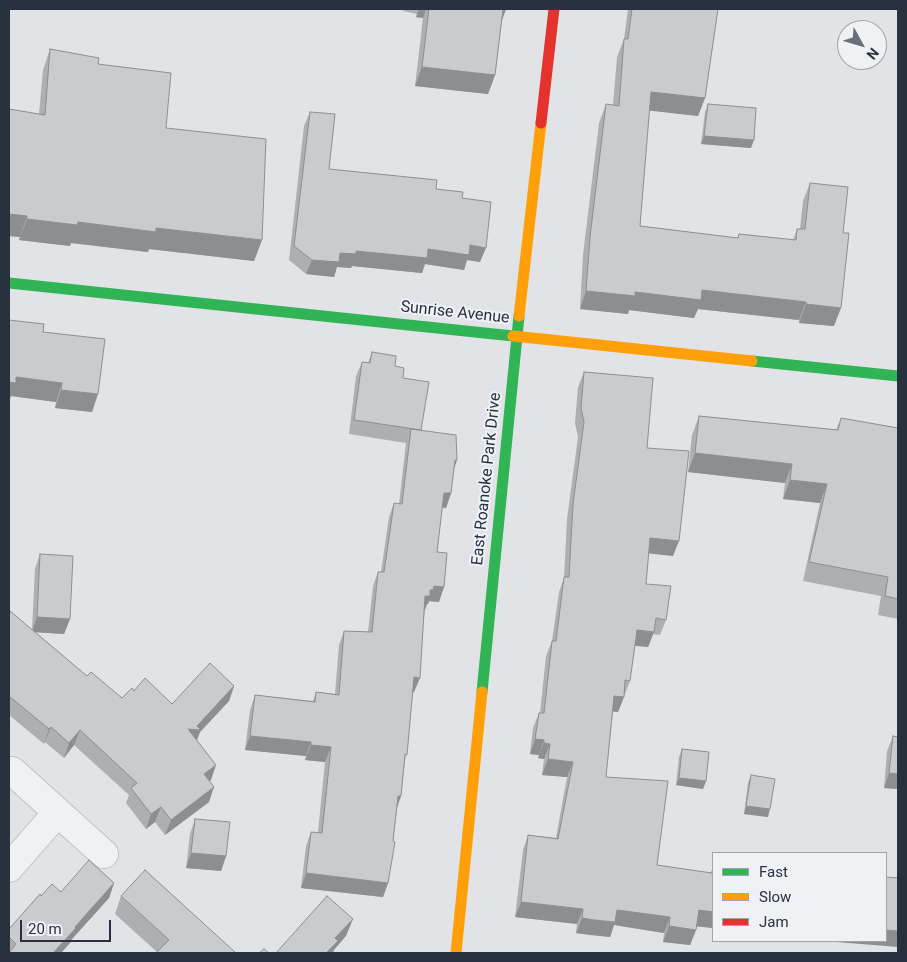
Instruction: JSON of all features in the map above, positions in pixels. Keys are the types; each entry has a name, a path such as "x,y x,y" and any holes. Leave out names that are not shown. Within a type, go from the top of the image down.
{"street":[{"name":"East Roanoke Park Drive","path":"456,953 517,335 554,9"},
{"name":"Sunrise Avenue","path":"9,283 898,376"},
{"path":"12,771 104,854"},
{"path":"9,868 57,813"}],"building":[{"path":"429,9 503,9 495,75 422,67"},
{"path":"632,9 718,9 705,98 651,92 640,226 738,238 739,234 796,240 797,229 805,229 810,183 848,187 843,233 849,233 841,308 702,290 701,300 635,292 635,296 586,291 590,237 606,104 619,106 624,39 628,39"},
{"path":"50,49 99,58 98,64 171,73 166,128 266,139 262,240 156,228 156,232 78,222 77,225 27,219 27,216 9,214 9,109 45,115"},
{"path":"708,104 756,108 754,140 704,136"},
{"path":"310,112 335,114 329,169 437,180 436,189 463,192 462,198 491,202 486,248 470,245 469,255 428,249 427,258 356,251 356,254 340,253 339,262 312,260 294,246"},
{"path":"9,320 44,324 43,332 105,339 98,394 61,390 62,383 16,377 16,383 9,382"},
{"path":"372,352 396,356 395,366 404,368 403,378 429,382 421,430 354,420 362,362 370,363"},
{"path":"584,372 653,378 647,448 689,451 679,541 650,538 646,584 671,586 666,620 656,618 654,632 637,630 630,681 625,680 624,697 614,696 606,777 668,781 657,865 712,873 712,912 699,910 696,930 669,926 670,917 617,910 615,922 594,920 582,918 583,909 521,902 528,835 558,839 573,762 548,759 550,744 544,743 544,740 535,739 539,713 544,713 552,641 556,641 564,577 569,577 573,504 584,422 581,408"},
{"path":"699,416 838,430 841,418 898,428 898,599 885,596 888,577 809,562 827,484 790,480 792,464 695,453"},
{"path":"411,429 456,435 457,460 455,460 451,493 444,493 437,552 447,553 444,587 434,586 433,590 430,590 430,596 425,596 420,678 414,677 407,755 405,754 401,796 398,796 393,841 395,842 388,883 306,873 311,832 322,833 331,747 311,745 311,742 250,736 255,695 315,702 316,692 339,695 344,631 372,632 378,572 384,572 394,503 402,504"},
{"path":"40,554 73,556 70,619 37,617"},
{"path":"10,611 87,676 91,672 122,698 132,688 134,691 145,678 172,704 210,663 234,686 197,726 201,730 188,729 216,765 204,774 214,787 171,820 161,807 151,814 131,788 137,783 80,730 69,743 9,696"},
{"path":"893,736 898,737 898,774 889,773"},
{"path":"682,749 709,752 706,781 679,778"},
{"path":"751,775 775,779 770,809 746,806"},
{"path":"195,819 230,822 226,856 191,853"},
{"path":"89,860 114,883 76,928 53,953 9,953 16,944 9,937 9,929 40,894 41,896 52,884 61,892"},
{"path":"145,870 236,953 156,953 169,940 121,896"},
{"path":"887,877 898,878 898,931 887,930"},
{"path":"327,896 353,919 335,938 338,941 326,953 276,953"},
{"path":"264,949 269,953 259,953"}],"traffic: fast":[{"path":"9,283 513,336"},
{"path":"482,692 519,316"},
{"path":"752,361 898,376"}],"traffic: slow":[{"path":"519,316 541,123"},
{"path":"513,336 752,361"},
{"path":"456,953 482,692"}],"traffic: jam":[{"path":"541,123 554,9"}]}
